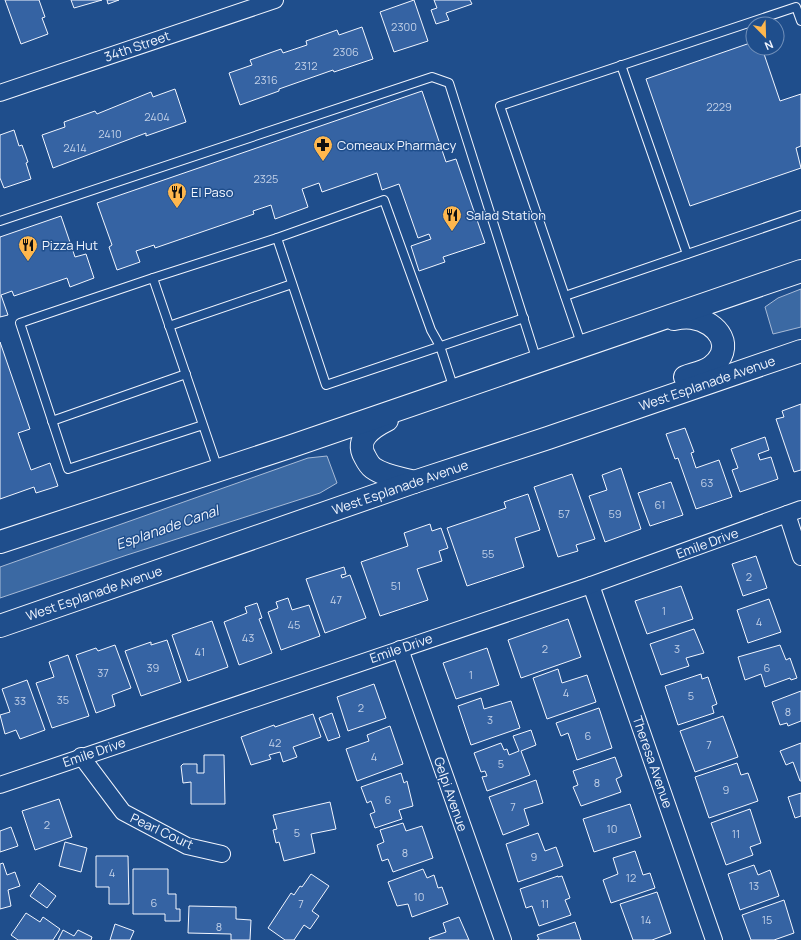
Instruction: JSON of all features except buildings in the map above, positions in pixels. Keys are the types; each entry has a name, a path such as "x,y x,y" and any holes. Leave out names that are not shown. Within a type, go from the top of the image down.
{"main road":[{"path":"0,542 218,470 801,271"},
{"path":"548,438 556,423 710,368 718,360 724,350 719,332 705,322 692,318 656,321"},
{"name":"West Esplanade Avenue","path":"0,626 414,482 548,438 801,351"},
{"path":"414,482 383,473 371,467 363,454 362,440 369,431 381,424 454,390"}],"street":[{"name":"34th Street","path":"0,93 275,0"},
{"path":"794,512 801,557"},
{"name":"Emile Drive","path":"0,785 591,585 794,512"},
{"name":"Theresa Avenue","path":"591,585 714,940"},
{"name":"Gelpi Avenue","path":"400,649 503,940"},
{"name":"Pearl Court","path":"82,756 123,812 187,846 222,854"}],"lane":[{"path":"582,346 500,106 799,6 801,21"},
{"path":"621,65 687,254"},
{"path":"0,221 432,77 449,83 537,362"},
{"path":"203,425 68,469 20,324 153,278 277,238 384,200 431,330 440,346 454,390"},
{"path":"565,296 801,215"},
{"path":"277,238 326,385 524,318"},
{"path":"153,278 218,470"},
{"path":"169,326 292,284"},
{"path":"52,421 186,374"}],"water":[{"path":"801,289 801,327 773,334 765,307 778,298"},
{"name":"Esplanade Canal","path":"327,456 337,483 320,493 127,555 0,598 0,567 308,458"}],"place":[{"name":"Comeaux Pharmacy","path":"323,162"},
{"name":"El Paso","path":"177,209"},
{"name":"Salad Station","path":"452,232"},
{"name":"Pizza Hut","path":"28,262"}]}
